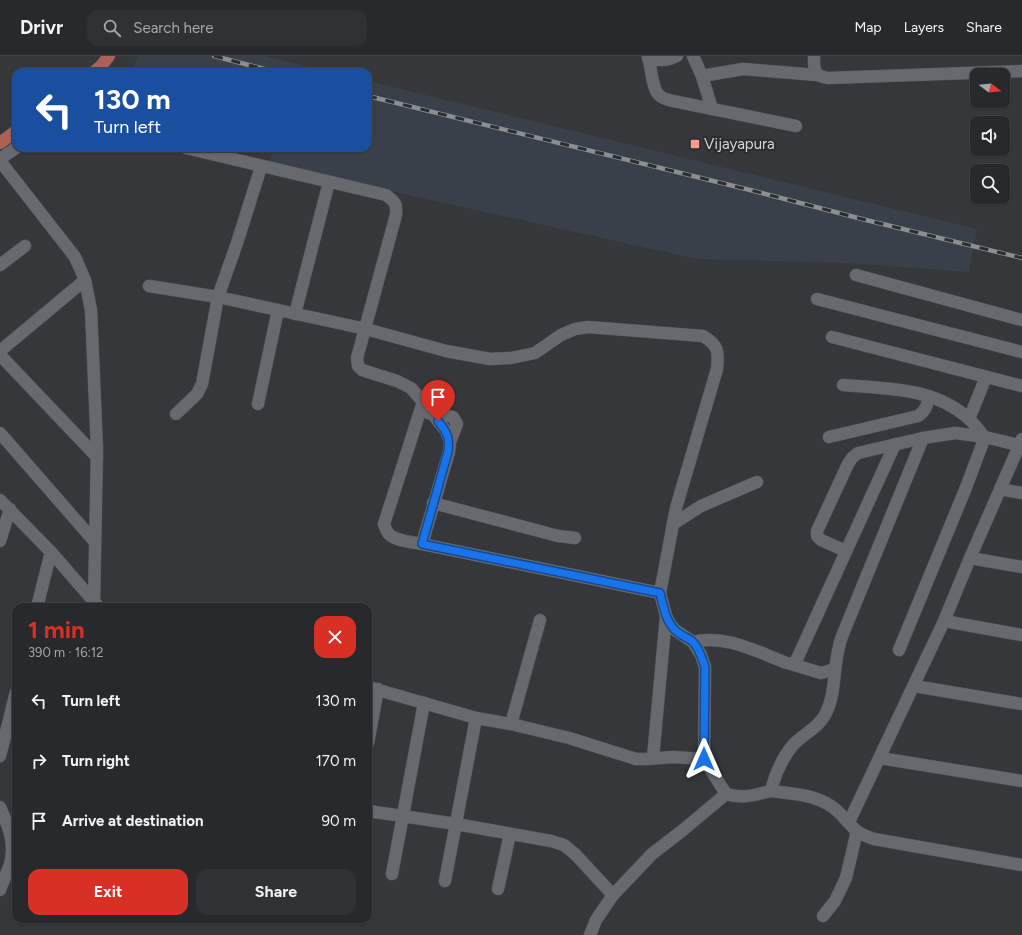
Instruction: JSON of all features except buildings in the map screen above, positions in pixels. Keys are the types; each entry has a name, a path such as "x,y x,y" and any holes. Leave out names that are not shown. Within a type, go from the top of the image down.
{"main road":[{"path":"99,68 109,56"},
{"path":"1,142 12,134"}],"street":[{"path":"648,57 658,61 664,61 677,56"},
{"path":"693,56 702,76 712,109"},
{"path":"814,56 814,70 822,78 1022,71"},
{"path":"648,57 655,87 658,94 664,98 673,102 796,126"},
{"path":"702,76 743,69 818,75"},
{"path":"12,151 0,160 75,257 85,280 91,310 97,457 95,542 97,603"},
{"path":"202,152 386,195 395,202 396,215 357,358 358,366 362,370 397,381 412,388 446,431 450,442 422,544"},
{"path":"176,414 197,394 202,384 218,297 261,167"},
{"path":"295,314 329,182"},
{"path":"0,265 25,246"},
{"path":"856,275 1022,320"},
{"path":"0,351 85,280"},
{"path":"149,286 218,297 366,329 446,351 490,359 511,358 535,353 561,335 575,329 588,327 703,336 713,342 718,354 717,369 676,508 660,593 666,616 675,630 693,642 701,655 705,667 704,759 726,794 746,797 771,791 811,797 832,806 852,827 864,836 1022,865"},
{"path":"817,299 1022,352"},
{"path":"258,404 278,310"},
{"path":"832,337 1022,386"},
{"path":"0,355 97,457"},
{"path":"969,419 986,377"},
{"path":"843,386 903,390 929,396 941,401 969,419 985,436"},
{"path":"829,437 918,416 926,410 929,396"},
{"path":"423,402 384,524 386,532 391,536 422,544 660,593"},
{"path":"418,416 430,412"},
{"path":"0,433 95,542"},
{"path":"823,916 835,901 846,878 852,827 880,758 944,621 1021,443 985,436 955,433 923,438 858,453 848,464 817,531 817,536 821,540 846,551"},
{"path":"899,650 965,490 985,436"},
{"path":"771,791 774,779 782,761 794,744 812,729 826,714 831,698 839,647 847,624 923,438"},
{"path":"791,664 797,659 895,444"},
{"path":"673,524 700,506 757,482"},
{"path":"1000,489 1022,493"},
{"path":"0,500 51,552 95,603"},
{"path":"433,503 558,536 575,538"},
{"path":"0,541 10,509"},
{"path":"41,603 51,552"},
{"path":"970,558 1022,567"},
{"path":"653,758 666,616"},
{"path":"511,724 540,620"},
{"path":"944,621 1022,635"},
{"path":"693,642 717,639 737,644 787,663 821,673 835,669"},
{"path":"914,686 1022,704"},
{"path":"372,699 373,688 476,718 511,724 569,738 631,757 704,759"},
{"path":"392,874 424,703"},
{"path":"0,756 12,708"},
{"path":"445,882 476,718"},
{"path":"880,758 1022,781"},
{"path":"590,935 596,920 613,895 652,854 726,794"},
{"path":"0,807 12,839"},
{"path":"372,812 456,824 552,841 564,845 576,854 613,895"},
{"path":"498,889 510,834"},
{"path":"0,890 10,863 12,851"}],"shaded area":[{"path":"139,56 265,56 314,68 132,68"},
{"path":"372,82 977,229 969,272 847,263 697,259 269,164 272,152 372,152"}],"railway":[{"path":"214,56 260,68"},
{"path":"372,97 1022,258"}],"place":[{"name":"Vijayapura","path":"695,144"}],"route":[{"path":"438,421 446,431 450,442 422,544 660,593 666,616 670,624 675,630 693,642 701,655 705,667 704,759"}]}
